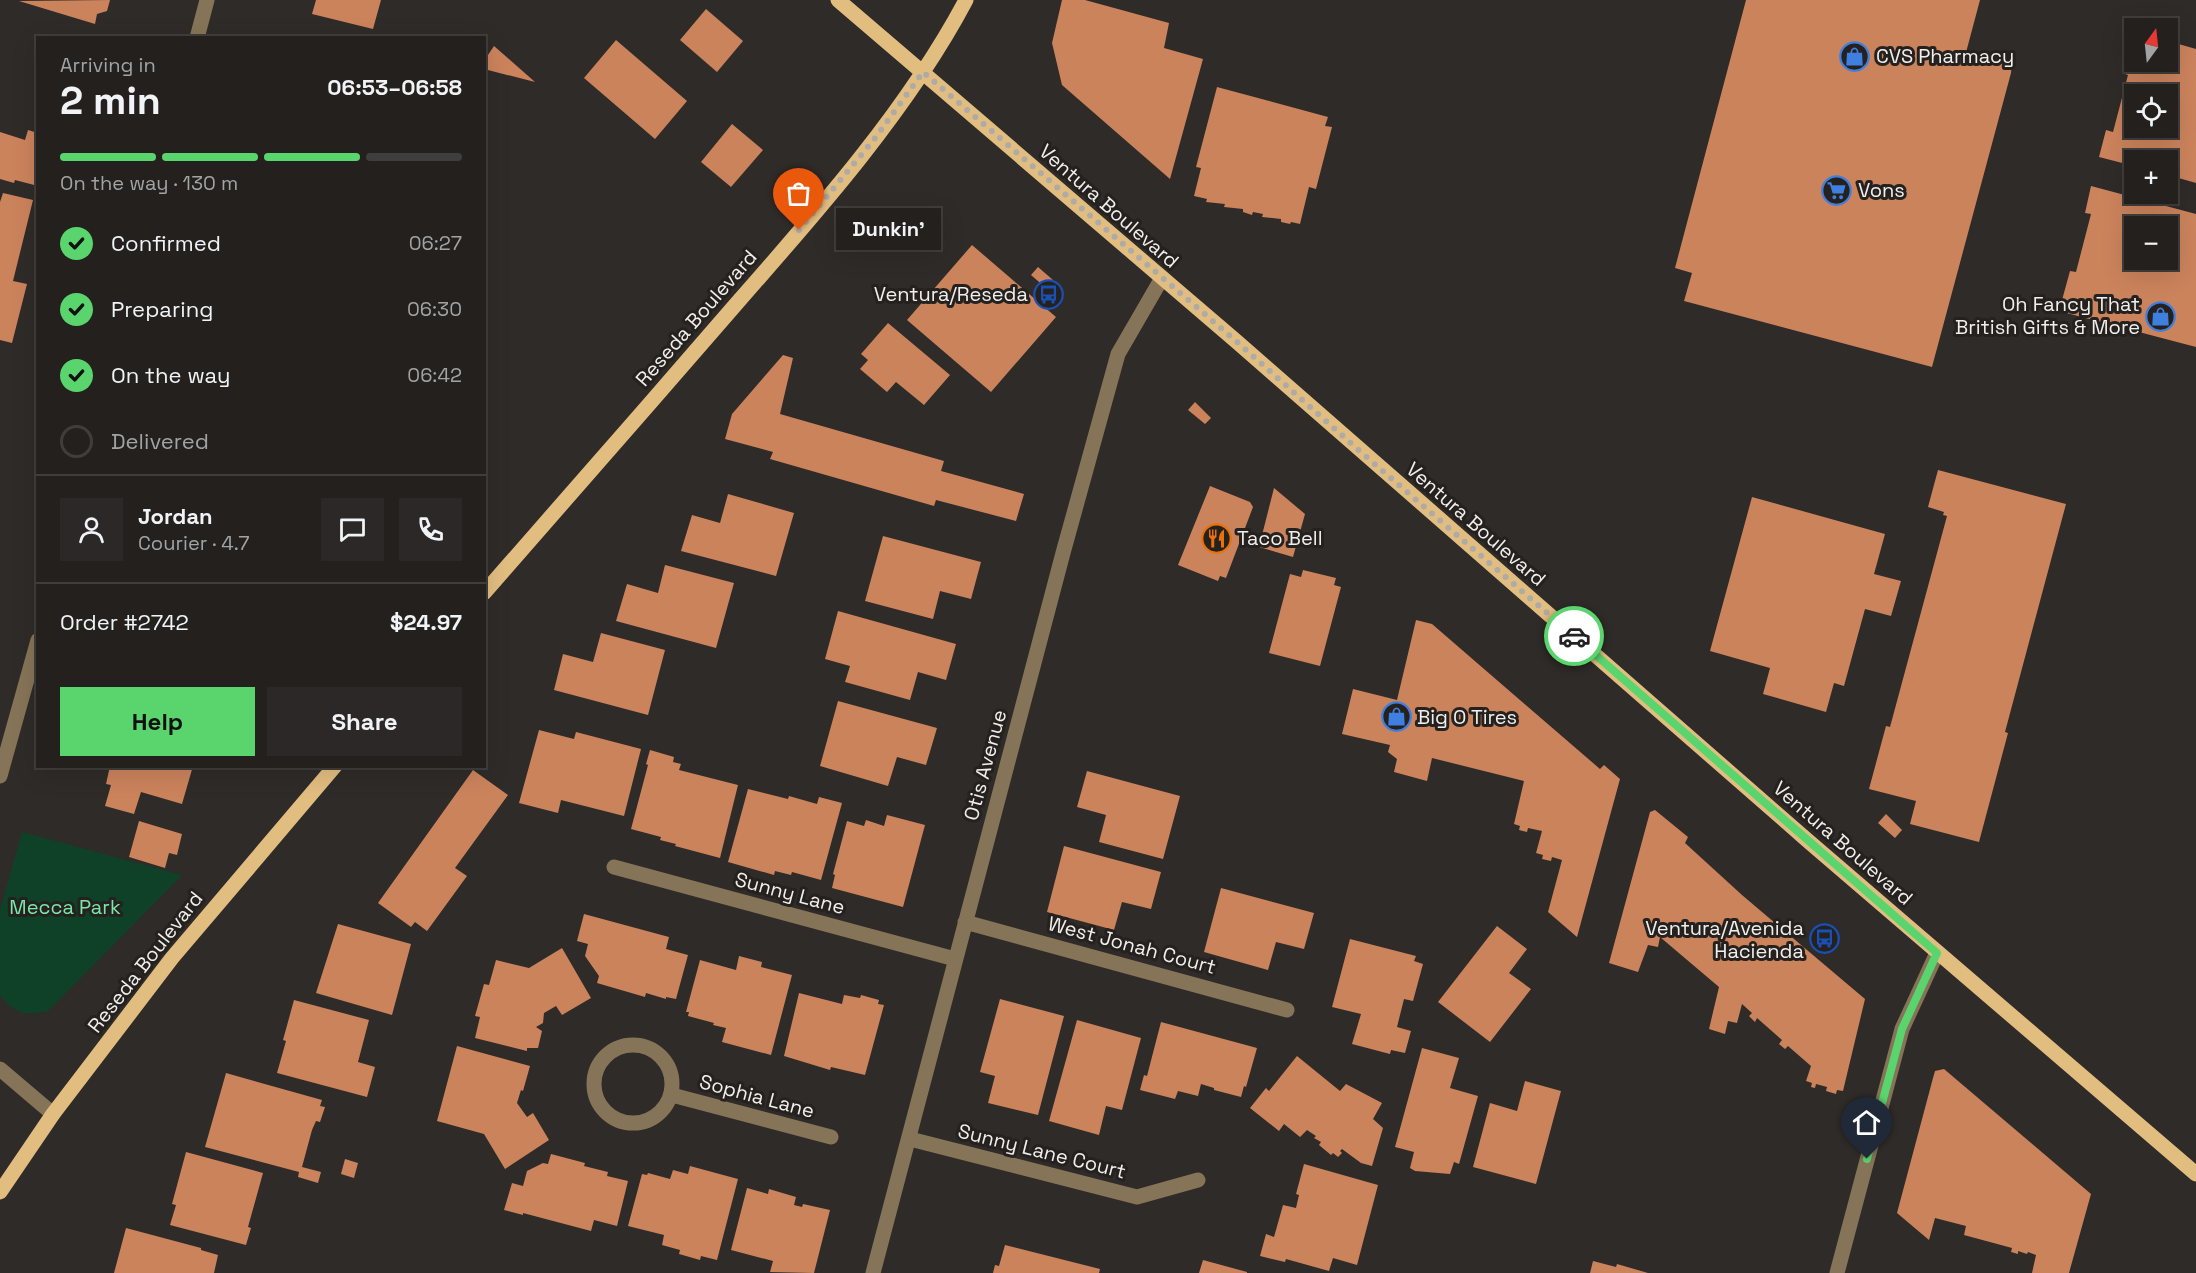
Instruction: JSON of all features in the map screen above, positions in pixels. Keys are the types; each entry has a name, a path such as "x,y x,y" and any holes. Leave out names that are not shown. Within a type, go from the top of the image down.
{"main road":[{"name":"Ventura Boulevard","path":"838,0 1937,953 2196,1174"},
{"name":"Reseda Boulevard","path":"486,591 772,263 876,137 923,72 966,0"},
{"name":"Reseda Boulevard","path":"0,1192 53,1114 172,958 333,768"}],"street":[{"path":"198,36 207,0"},
{"name":"Otis Avenue","path":"873,1273 1065,543 1118,354 1162,279"},
{"path":"0,776 36,647"},
{"name":"Sunny Lane","path":"614,867 955,959"},
{"name":"West Jonah Court","path":"965,922 1287,1010"},
{"path":"1837,1273 1902,1029 1937,953"},
{"name":"Sophia Lane","path":"629,1045 643,1046 664,1059 673,1083 672,1095 666,1107 646,1122 633,1124 621,1122 609,1116 600,1106 595,1094 594,1080 597,1067 605,1056 616,1049 629,1045"},
{"path":"0,1069 53,1114"},
{"name":"Sophia Lane","path":"672,1095 831,1137"},
{"name":"Sunny Lane Court","path":"909,1139 1137,1197 1198,1180"}],"green space":[{"name":"Mecca Park","path":"22,832 182,875 48,1011 33,1013 16,1010 0,996 0,910"}],"building":[{"path":"110,0 107,11 97,14 95,24 19,1"},
{"path":"316,0 381,0 373,29 312,14"},
{"path":"1062,0 1085,0 1169,23 1164,48 1203,59 1170,179 1062,85 1052,43"},
{"name":"Vons","path":"1746,0 1980,0 1964,60 1980,64 1982,55 2012,63 1932,367 1684,301 1692,273 1675,268"},
{"path":"706,9 743,41 717,72 680,40"},
{"path":"616,40 687,101 655,139 584,78"},
{"path":"2178,44 2196,49 2196,183 2178,178 2178,150 2124,150 2124,163 2099,157 2106,130 2113,132 2124,90 2124,138 2178,138 2178,84 2126,84 2128,75 2122,73 2124,66 2124,72 2178,72"},
{"path":"494,46 535,82 486,70 486,58"},
{"path":"1217,87 1328,117 1325,126 1332,127 1316,189 1309,187 1300,224 1281,222 1281,219 1262,217 1263,214 1253,212 1252,215 1243,212 1243,209 1224,207 1225,204 1206,202 1207,199 1194,196 1201,168 1196,167"},
{"path":"732,124 763,150 731,187 701,162"},
{"path":"28,130 36,132 36,185 0,179 0,132 25,140"},
{"path":"2091,186 2124,195 2124,204 2158,204 2196,214 2196,347 2059,311 2070,271 2076,272 2091,214 2085,213"},
{"path":"3,193 33,200 13,281 27,284 12,343 0,340 0,202"},
{"path":"972,245 1056,317 991,392 907,320"},
{"path":"1038,267 1053,280 1046,288 1031,275"},
{"path":"888,323 950,375 924,405 896,382 887,392 860,369 868,360 861,354"},
{"path":"783,355 793,358 780,414 944,461 941,471 1024,494 1016,521 936,500 934,506 770,459 773,452 725,439 732,414"},
{"path":"1195,402 1211,418 1205,424 1188,410"},
{"path":"1938,470 2066,504 2005,732 2008,733 1979,842 1910,824 1916,801 1869,789 1886,726 1890,727 1947,516 1943,515 1944,512 1928,507"},
{"name":"Taco Bell","path":"1210,486 1250,502 1253,507 1226,578 1220,576 1218,581 1178,565"},
{"path":"1274,488 1305,514 1293,557 1259,547"},
{"path":"728,494 794,513 776,576 681,551 692,515 720,523"},
{"path":"1752,497 1885,534 1874,574 1901,581 1891,616 1865,609 1844,686 1834,683 1826,712 1763,694 1770,668 1710,651"},
{"path":"883,536 981,562 971,599 940,591 933,619 865,601"},
{"path":"665,565 734,583 716,648 616,621 627,584 658,593"},
{"path":"1303,570 1336,578 1334,585 1341,587 1320,666 1269,653 1290,574 1301,577"},
{"path":"838,611 956,644 946,680 918,672 910,700 845,682 850,666 825,659"},
{"path":"1416,620 1432,624 1600,769 1604,765 1620,779 1577,937 1548,912 1562,860 1552,857 1551,861 1542,859 1543,855 1536,853 1542,831 1528,828 1527,832 1519,830 1520,826 1514,824 1524,781 1432,758 1427,781 1394,772 1397,759 1388,752 1390,745 1342,734 1353,689 1397,700"},
{"path":"601,633 665,650 648,715 554,690 563,654 593,662"},
{"path":"838,701 937,728 926,765 897,757 888,786 820,766"},
{"path":"539,730 574,739 576,732 641,749 624,816 561,800 558,813 519,803"},
{"path":"650,750 674,757 673,762 681,764 679,770 738,785 720,858 675,846 676,844 660,840 661,837 631,829"},
{"path":"110,768 192,768 182,804 141,792 134,814 105,806 111,785 106,784"},
{"path":"473,770 508,795 455,868 467,876 427,931 415,922 411,927 378,903"},
{"path":"1087,771 1180,796 1163,859 1099,842 1106,815 1077,807"},
{"path":"748,789 788,799 789,796 817,804 819,797 842,803 821,880 792,872 791,875 775,871 774,875 728,862"},
{"path":"1655,810 1688,837 1685,843 1742,895 1865,999 1843,1091 1837,1090 1836,1094 1826,1091 1827,1087 1816,1084 1815,1088 1811,1087 1812,1083 1806,1081 1811,1066 1788,1046 1785,1049 1779,1044 1782,1040 1757,1018 1755,1022 1749,1016 1752,1013 1742,1004 1737,1023 1728,1021 1725,1034 1709,1029 1719,987 1660,937 1658,947 1648,945 1638,972 1609,963 1650,812"},
{"path":"1886,814 1902,830 1895,838 1878,823"},
{"path":"887,815 925,825 903,907 832,888 835,875 833,874 847,821 864,826 866,820 884,826"},
{"path":"139,821 182,834 177,855 169,853 165,868 129,857"},
{"path":"1064,846 1161,872 1151,909 1122,902 1114,930 1047,912"},
{"path":"1221,888 1314,913 1304,949 1276,942 1268,970 1204,952"},
{"path":"584,914 669,937 666,949 688,955 676,999 666,997 666,999 646,993 645,997 597,983 599,976 585,956 588,944 577,941"},
{"path":"338,924 411,944 392,1015 316,993"},
{"path":"1497,926 1527,949 1509,973 1531,989 1490,1042 1438,1002"},
{"path":"1350,939 1416,956 1414,961 1423,964 1413,1001 1404,999 1397,1027 1411,1031 1405,1053 1391,1050 1390,1054 1352,1044 1361,1014 1332,1007"},
{"path":"562,948 591,998 562,1015 556,1006 544,1013 543,1023 536,1027 542,1031 538,1048 527,1048 527,1051 475,1038 480,1017 475,1016 484,984 489,985 496,960 529,968"},
{"path":"739,956 762,962 761,967 792,975 771,1055 722,1042 726,1028 688,1016 689,1012 686,1012 700,960 736,970"},
{"path":"799,993 842,1004 844,995 860,998 861,995 879,1000 878,1004 884,1005 865,1075 831,1067 830,1070 784,1056"},
{"path":"1000,999 1064,1016 1038,1115 988,1103 995,1076 980,1072"},
{"path":"294,1000 369,1020 358,1062 375,1067 367,1097 277,1073"},
{"path":"1077,1020 1141,1038 1122,1110 1106,1106 1099,1135 1049,1121"},
{"path":"1161,1022 1257,1048 1241,1097 1201,1084 1198,1096 1178,1091 1175,1099 1140,1090 1144,1075 1147,1076"},
{"path":"457,1046 530,1066 517,1103 527,1117 533,1113 549,1140 505,1169 484,1134 437,1121"},
{"path":"1422,1048 1459,1058 1450,1088 1478,1096 1459,1164 1454,1162 1450,1174 1415,1171 1410,1168 1414,1152 1395,1147"},
{"path":"1297,1056 1340,1091 1346,1084 1382,1103 1373,1119 1383,1128 1372,1166 1361,1163 1342,1149 1338,1157 1333,1153 1331,1155 1319,1145 1321,1142 1314,1138 1316,1136 1307,1130 1300,1137 1284,1124 1279,1131 1250,1108 1266,1088 1269,1091"},
{"path":"1944,1069 2091,1194 2069,1273 2032,1273 2036,1255 2018,1251 2018,1254 2011,1252 2012,1248 1964,1235 1966,1226 1935,1218 1929,1240 1897,1213 1935,1071"},
{"path":"226,1073 322,1100 320,1106 325,1107 320,1122 316,1121 312,1130 302,1167 321,1172 318,1183 298,1177 299,1172 205,1147"},
{"path":"1525,1081 1561,1091 1536,1184 1473,1167 1490,1103 1517,1111"},
{"path":"186,1152 263,1173 248,1227 251,1228 246,1245 170,1225 176,1205 172,1204"},
{"path":"551,1154 585,1163 584,1166 608,1172 607,1176 628,1181 617,1226 594,1220 591,1231 504,1210 512,1183 523,1186 527,1171 543,1163 548,1164"},
{"path":"345,1159 358,1163 354,1178 341,1174"},
{"path":"1304,1164 1378,1185 1357,1265 1333,1258 1329,1271 1286,1259 1285,1262 1260,1256 1266,1234 1274,1237 1283,1205 1296,1208 1299,1195 1296,1194"},
{"path":"690,1166 738,1179 717,1260 701,1256 700,1260 679,1254 680,1250 662,1245 664,1235 628,1226 642,1174 647,1175 648,1173 670,1179 673,1170 688,1174"},
{"path":"747,1188 768,1194 769,1189 796,1197 794,1205 802,1207 803,1204 830,1210 814,1273 770,1272 773,1261 731,1250"},
{"path":"126,1228 201,1248 201,1250 218,1255 214,1273 114,1273"},
{"path":"1005,1245 1100,1269 1099,1273 993,1273 995,1265 999,1266"},
{"path":"1203,1260 1247,1272 1247,1273 1199,1273"},
{"path":"1593,1261 1616,1267 1617,1264 1648,1273 1590,1273"}],"way so far":[{"path":"799,230 876,137 923,72 1574,636"}],"place":[{"name":"CVS Pharmacy","path":"1855,56"},
{"name":"Vons","path":"1837,190"},
{"name":"Dunkin'","path":"799,230"},
{"name":"Ventura/Reseda","path":"1049,294"},
{"name":"Oh Fancy That British Gifts & More","path":"2161,316"},
{"name":"Taco Bell","path":"1216,538"},
{"name":"Big O Tires","path":"1396,717"},
{"name":"Ventura/Avenida Hacienda","path":"1825,939"}],"route":[{"path":"1574,636 1937,953 1902,1029 1867,1159"}]}
